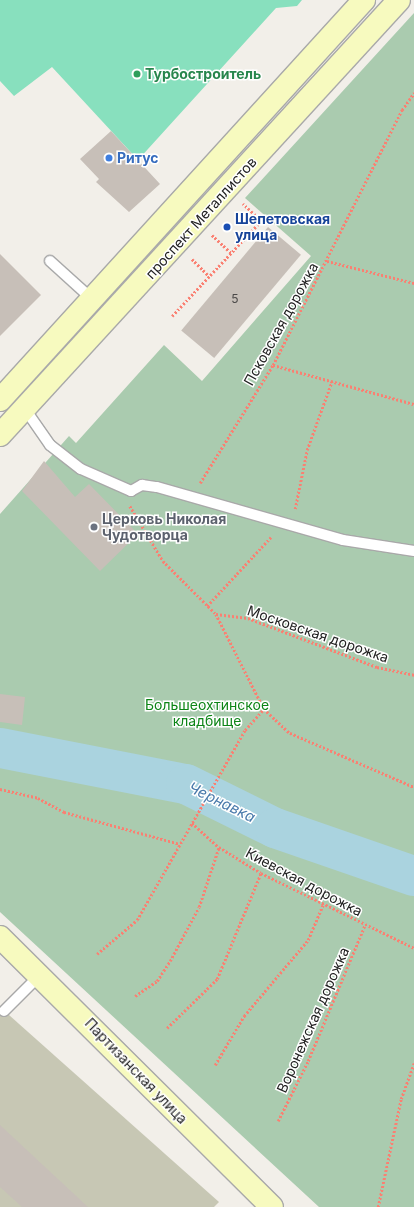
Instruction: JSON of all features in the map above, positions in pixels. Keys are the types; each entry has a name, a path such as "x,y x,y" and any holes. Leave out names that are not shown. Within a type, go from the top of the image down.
{"street":[{"name":"проспект Металлистов","path":"0,400 93,300 364,0"},
{"name":"проспект Металлистов","path":"0,435 399,0"},
{"name":"Партизанская улица","path":"0,936 41,974 272,1207"}],"lane":[{"path":"50,261 93,300"},
{"path":"25,409 50,445 81,469 131,491 142,486 192,497 343,540 414,551"},
{"path":"4,1011 41,974"}],"path":[{"name":"Псковская дорожка","path":"192,497 273,365 327,261 402,110 414,93"},
{"path":"172,316 261,221 240,202"},
{"path":"211,234 231,253"},
{"path":"189,256 209,276"},
{"path":"327,261 414,283"},
{"path":"273,365 414,404"},
{"path":"207,606 288,524 307,450 332,382"},
{"path":"131,491 130,511 163,562 216,614 264,709 290,733 414,788"},
{"name":"Московская дорожка","path":"216,614 248,618 377,667 414,675"},
{"path":"97,954 137,920 245,730 264,709"},
{"path":"0,789 38,798 64,812 180,844"},
{"name":"Киевская дорожка","path":"192,822 219,847 261,874 414,948"},
{"path":"135,996 157,981 170,961 199,907 219,847"},
{"path":"167,1028 217,980 261,874"},
{"path":"215,1065 244,1016 308,940 323,905"},
{"name":"Воронежская дорожка","path":"278,1121 308,1061 364,925"},
{"path":"378,1207 401,1099 414,1063"}],"shaded area":[{"path":"0,1007 219,1202 214,1207 0,1207"}],"green space":[{"name":"Турбостроитель","path":"0,0 302,0 297,6 276,8 138,160 52,67 14,96 0,81"},
{"name":"Большеохтинское кладбище","path":"414,13 414,1207 319,1207 0,912 0,514 69,436 76,443 164,345 202,381 311,256 245,198"}],"building":[{"path":"111,131 160,184 129,212 96,182 99,179 80,159"},
{"path":"268,227 301,255 214,358 181,330"},
{"path":"0,254 41,295 0,336"},
{"name":"Церковь Николая Чудотворца","path":"44,461 75,497 89,484 138,534 100,571 22,491"},
{"path":"0,694 25,697 22,725 0,722"},
{"path":"0,1125 88,1207 22,1207 0,1187"}],"waterway":[{"name":"Чернавка","path":"0,748 186,784 275,828 414,876"}],"place":[{"name":"Турбостроитель","path":"137,74"},
{"name":"Ритус","path":"109,158"},
{"name":"Шепетовская улица","path":"227,227"},
{"name":"Церковь Николая Чудотворца","path":"94,527"}]}
